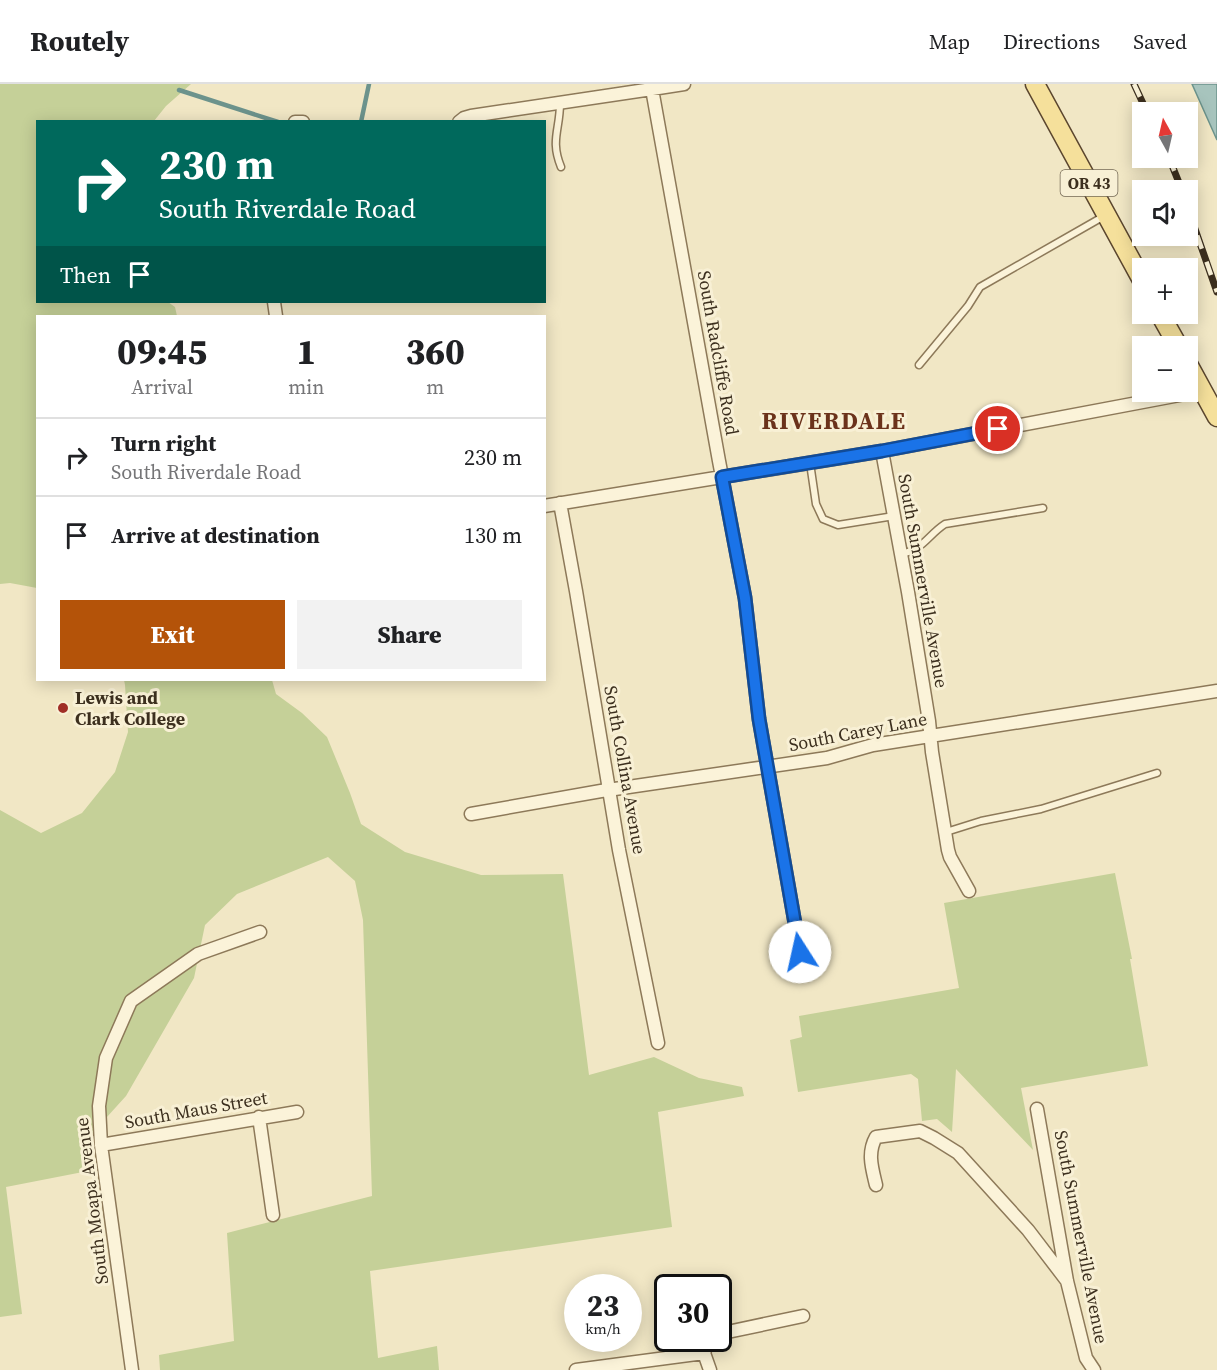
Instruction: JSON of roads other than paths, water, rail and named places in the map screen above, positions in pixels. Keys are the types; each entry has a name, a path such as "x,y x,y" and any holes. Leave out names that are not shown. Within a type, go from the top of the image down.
{"main road":[{"name":"OR 43","path":"1035,84 1132,262"},
{"path":"1198,382 1217,417"}],"street":[{"path":"462,120 684,84"},
{"name":"South Radcliffe Road","path":"652,89 745,598 755,696 800,952"},
{"path":"546,506 882,451 1185,394 1200,386"},
{"name":"South Summerville Avenue","path":"882,451 929,721 945,832 950,857 969,891"},
{"name":"South Collina Avenue","path":"560,503 619,850 658,1043"},
{"name":"South Carey Lane","path":"471,814 610,790 827,758 873,745 1217,691"},
{"name":"South Moapa Avenue","path":"132,1370 101,1145 99,1106 106,1058 131,1001 198,954 260,932"},
{"name":"South Summerville Avenue","path":"1037,1109 1067,1281 1086,1358 1095,1370"},
{"name":"South Maus Street","path":"101,1145 297,1112"},
{"path":"259,1117 273,1215"},
{"path":"876,1185 870,1155 871,1145 876,1137 920,1131 934,1138 958,1153 1028,1230 1067,1281"},
{"path":"732,1331 803,1316"},
{"path":"576,1370 704,1353 710,1370"}],"lane":[{"path":"560,103 555,141 556,155 561,167"},
{"path":"919,365 968,306 980,287 1106,214"},
{"path":"810,463 816,504 823,519 838,525 894,516"},
{"path":"901,554 916,549 945,524 1042,508"},
{"path":"945,832 981,821 1041,809 1157,773"}],"water":[{"path":"1192,84 1217,84 1217,140"}],"waterway":[{"path":"361,120 369,84"},
{"path":"179,90 272,120"}],"railway":[{"path":"1134,84 1142,102"},
{"path":"1173,168 1178,180"},
{"path":"1198,238 1217,292"}],"place":[{"name":"Lewis and Clark College","path":"63,708"}],"district":[{"name":"RIVERDALE","path":"834,421"}]}
